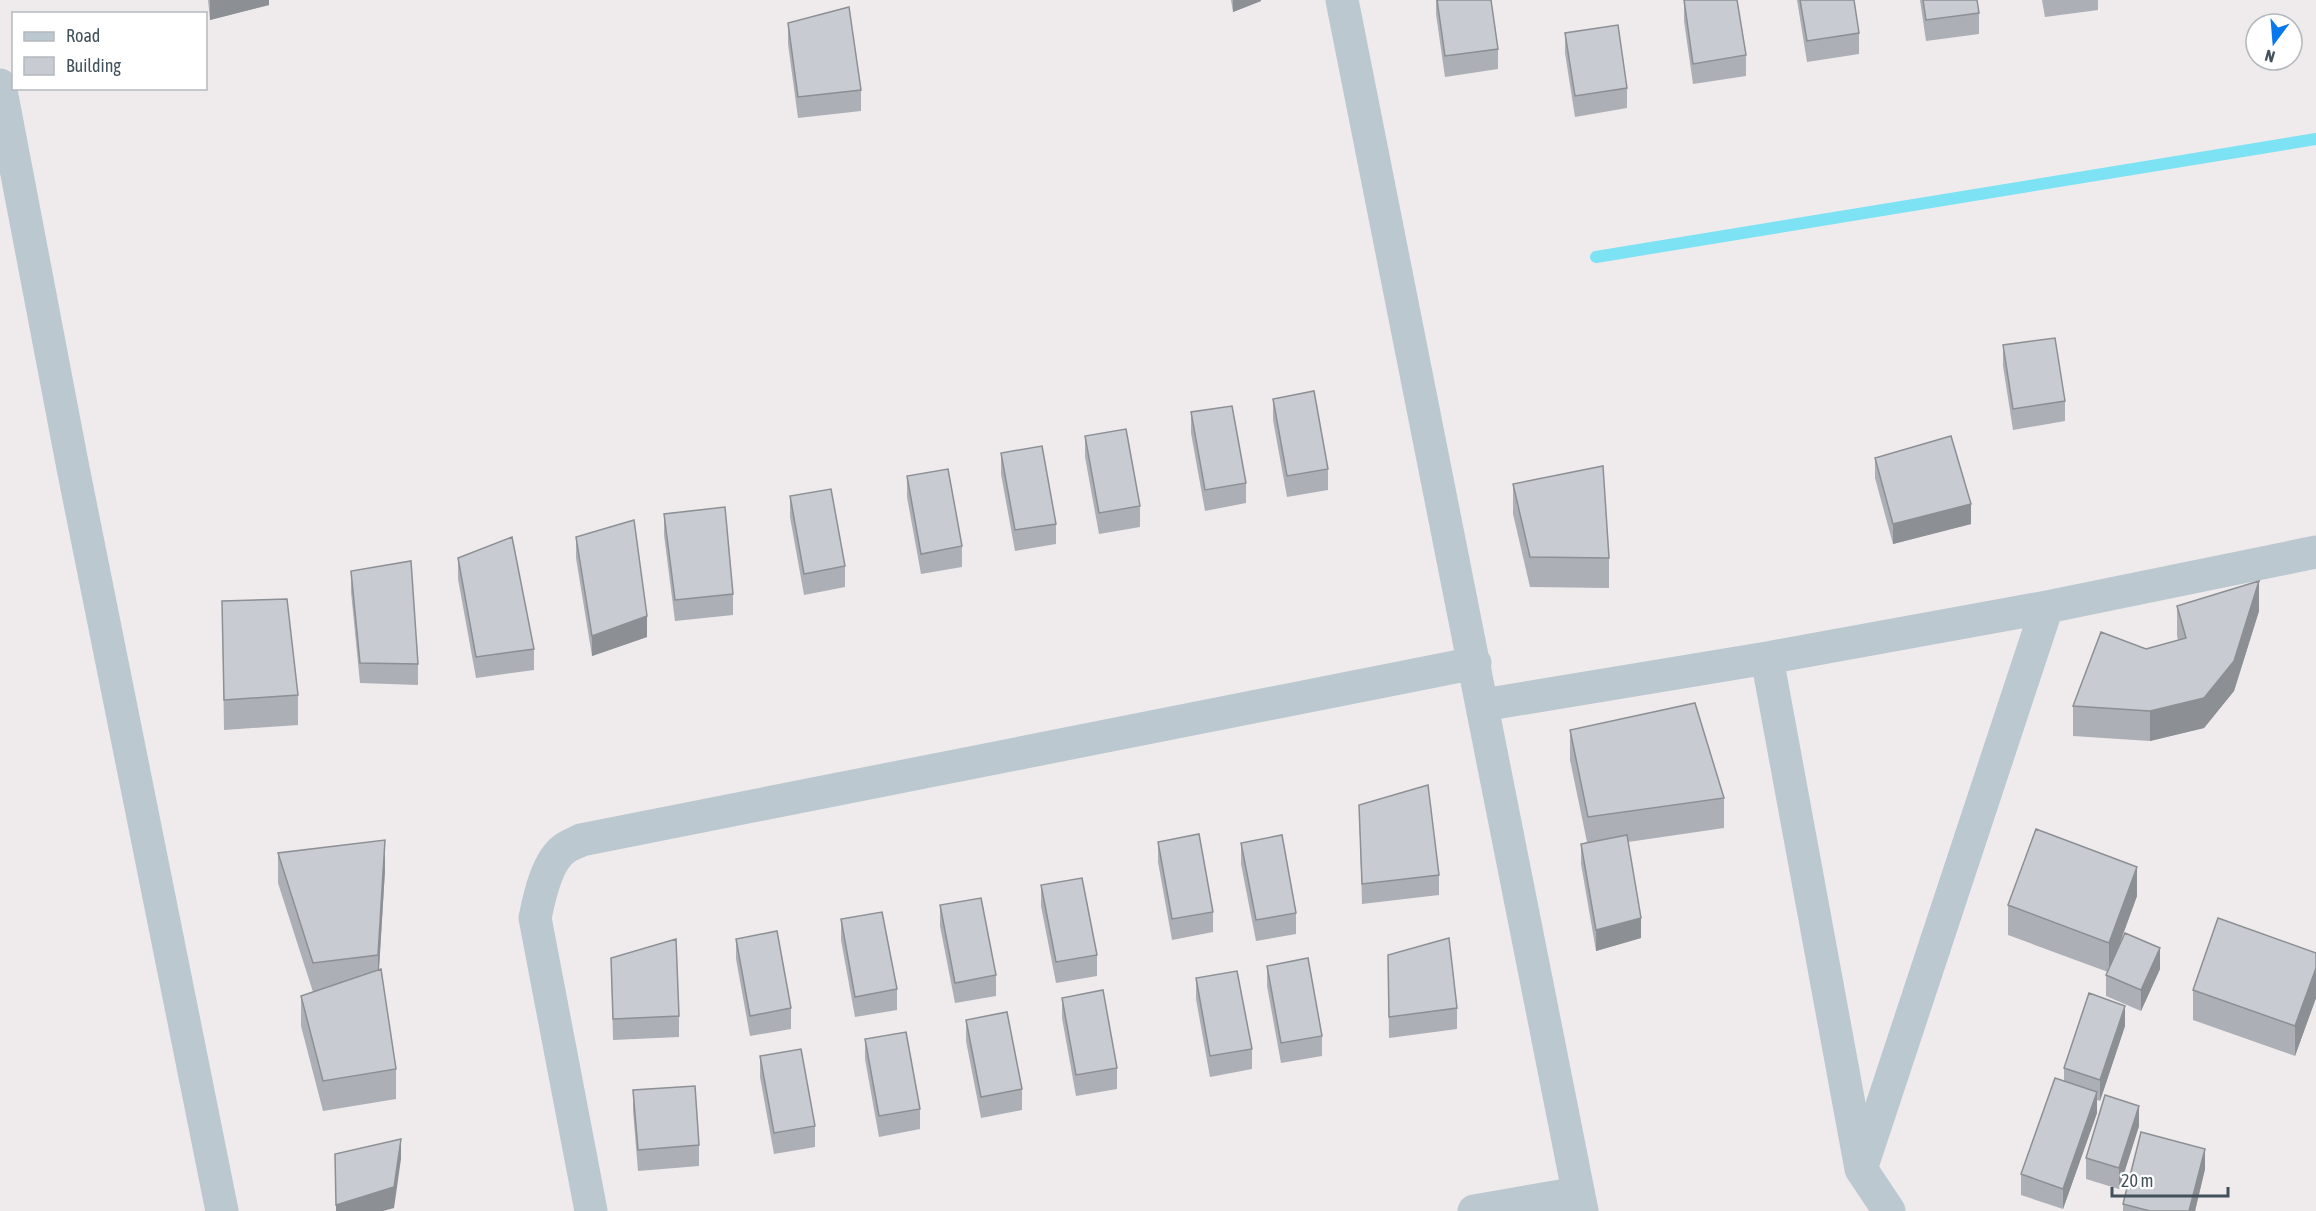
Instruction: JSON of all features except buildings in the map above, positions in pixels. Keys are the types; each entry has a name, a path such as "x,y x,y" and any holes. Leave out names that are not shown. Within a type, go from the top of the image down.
{"street":[{"path":"1342,0 1580,1202 1474,1211"},
{"path":"0,85 72,468 222,1211"},
{"path":"1483,705 1767,658 2047,607 2316,552"},
{"path":"1861,1169 2047,607"},
{"path":"1767,658 1861,1169 1889,1211"},
{"path":"591,1211 535,918 539,896 547,873 562,849 581,840 1475,663"}],"waterway":[{"path":"1596,257 2316,139"}]}
